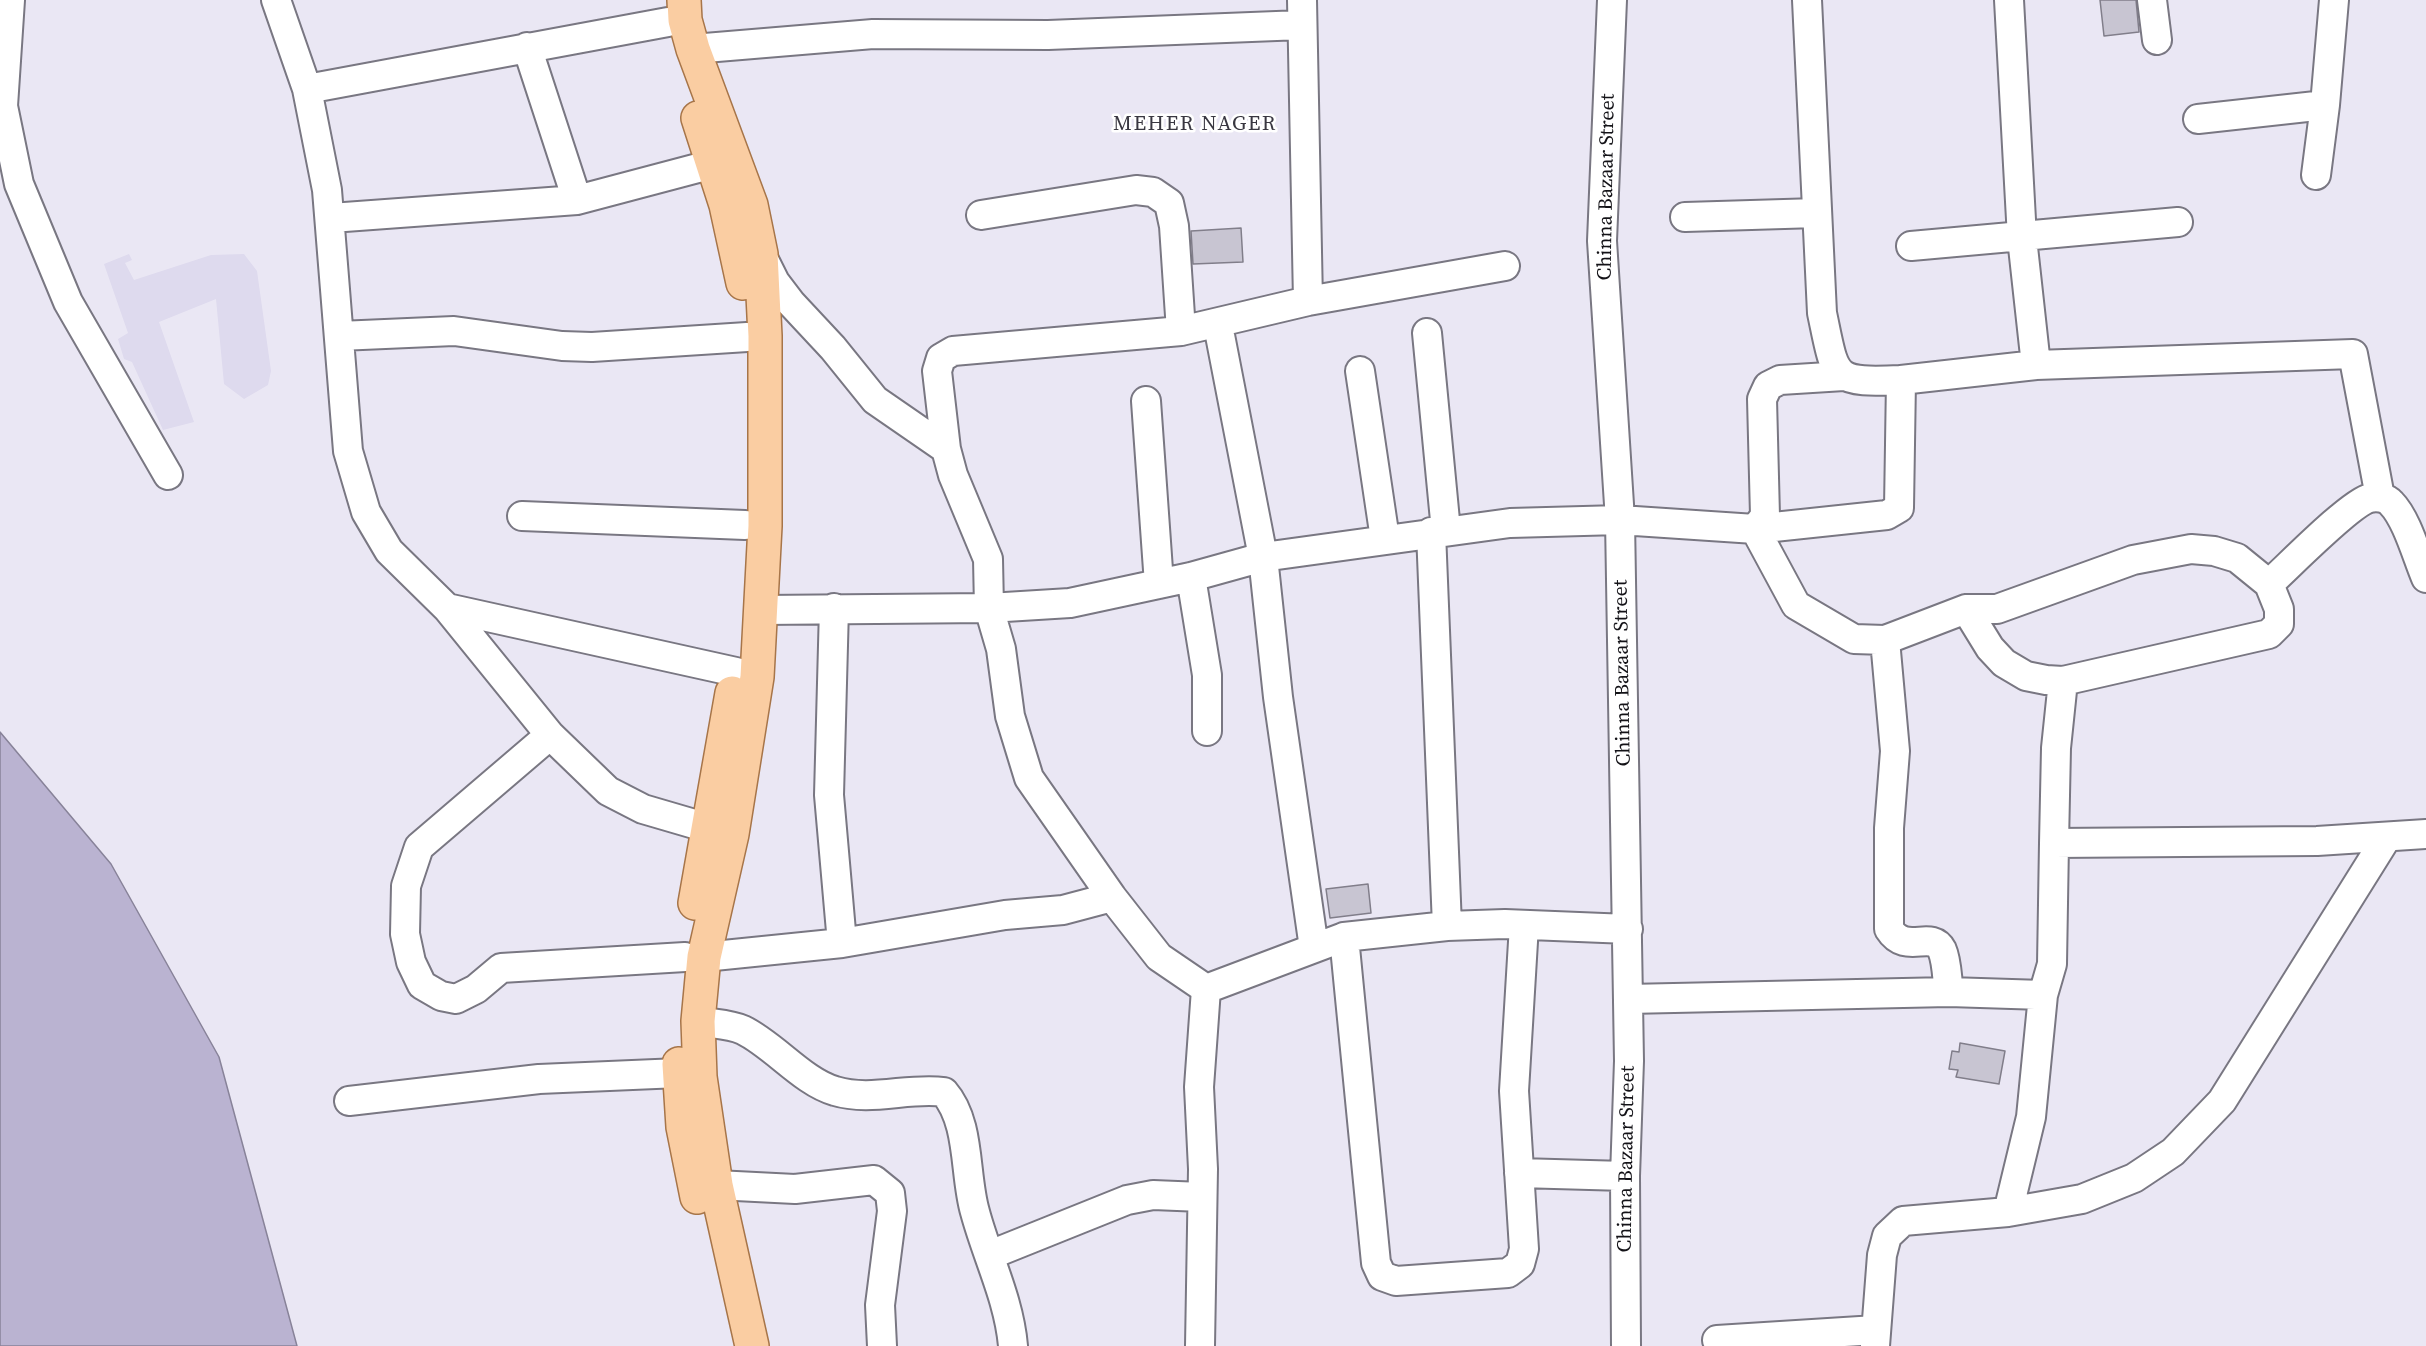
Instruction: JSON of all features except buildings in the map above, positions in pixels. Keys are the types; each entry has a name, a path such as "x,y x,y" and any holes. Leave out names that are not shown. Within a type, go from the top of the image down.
{"main road":[{"path":"672,8 685,20 693,49 745,186 749,252 765,336 765,526 757,677 732,834 679,1010 679,1073 683,1127 695,1189 738,1346"},
{"path":"672,8 713,164 749,252 742,276 747,337 745,525 736,672 708,828 694,957 700,1077 716,1185 752,1346"}],"street":[{"path":"10,0 3,106 19,184 68,302 168,476"},
{"path":"276,0 307,89 331,218 348,452 366,512 389,551 447,608 550,735 608,791 643,810 708,828"},
{"name":"Chinna Bazaar Street","path":"1612,0 1602,241 1620,520 1629,1061 1625,1176 1626,1346"},
{"path":"1807,0 1822,313 1832,363 1844,376"},
{"path":"2009,0 2022,238 2036,366"},
{"path":"2152,0 2157,40"},
{"path":"2316,175 2334,0"},
{"path":"307,89 527,47 672,8"},
{"path":"693,49 873,34 1048,34 1302,13 1308,301"},
{"path":"527,47 577,200"},
{"path":"2198,119 2325,105"},
{"path":"331,218 577,200 713,164"},
{"path":"981,215 1136,190 1153,192 1169,203 1174,226 1181,331"},
{"path":"1685,217 1818,213"},
{"path":"1911,246 2022,238 2178,222"},
{"path":"749,252 791,303 833,348 874,400 946,449"},
{"path":"1206,989 1159,957 1112,897 1029,778 1010,716 1001,649 989,608 988,559 953,475 946,449 938,371 941,358 952,351 1181,331 1218,325 1308,301 1505,266"},
{"path":"1218,325 1263,557 1278,697 1314,948"},
{"path":"339,336 454,331 562,346 592,347 747,337"},
{"path":"1427,333 1438,531 1447,926"},
{"path":"1755,529 1765,516 1762,399 1768,386 1780,380 1844,376 1859,382 1901,380 2036,366 2353,354 2380,497"},
{"path":"1360,371 1385,539"},
{"path":"762,610 989,608 1070,603 1191,577 1263,557 1438,531 1510,523 1620,520 1755,529 1887,515 1899,508 1901,380"},
{"path":"1146,401 1159,584"},
{"path":"2269,584 2329,529 2369,498 2380,497 2390,501 2399,514 2426,578"},
{"path":"522,516 745,525"},
{"path":"1755,529 1796,605 1854,639 1885,640 1966,609 1997,609 2133,560 2191,549 2214,551 2238,558 2269,584 2279,609 2279,624 2269,634 2063,681 2026,676 2004,663 1990,648 1966,609"},
{"path":"1191,577 1207,675 1207,731"},
{"path":"447,608 736,672"},
{"path":"834,608 830,795 842,943"},
{"path":"1885,640 1895,752 1889,828 1889,929 1896,939 1904,942 1928,941 1937,944 1943,952 1949,992"},
{"path":"2008,1212 2031,1117 2043,995 2052,964 2056,748 2063,681"},
{"path":"550,735 419,847 406,886 405,934 411,962 422,985 441,996 456,999 476,989 501,968 694,957 842,943 1005,915 1063,910 1112,897"},
{"path":"2054,843 2317,841 2426,834"},
{"path":"1717,1340 1876,1338 1881,1255 1887,1236 1903,1221 2008,1212 2082,1200 2134,1178 2174,1152 2222,1101 2387,837"},
{"path":"1344,937 1376,1263 1382,1276 1396,1281 1508,1273 1520,1264 1524,1249 1514,1091 1524,925"},
{"path":"1206,989 1344,937 1447,926 1524,925 1628,929"},
{"path":"1200,1346 1202,1197 1199,1087 1206,989"},
{"path":"1628,999 1949,992 2043,995"},
{"path":"698,1021 741,1029 816,1082 834,1091 858,1095 904,1094 927,1090 944,1092 953,1103 964,1145 974,1211 1003,1296 1013,1346"},
{"path":"350,1101 539,1079 679,1073"},
{"path":"1519,1173 1625,1176"},
{"path":"716,1185 795,1189 874,1180 890,1193 892,1211 880,1305 882,1346"},
{"path":"990,1255 1127,1200 1153,1195 1202,1197"}],"shaded area":[{"path":"129,254 132,260 125,263 134,280 211,255 244,254 257,271 271,371 268,385 244,399 224,384 216,299 159,322 194,422 163,430 132,362 124,359 118,339 128,333 104,264"},
{"path":"0,732 111,864 219,1057 297,1346 0,1346"}],"district":[{"name":"MEHER NAGER","path":"1195,125"}]}
